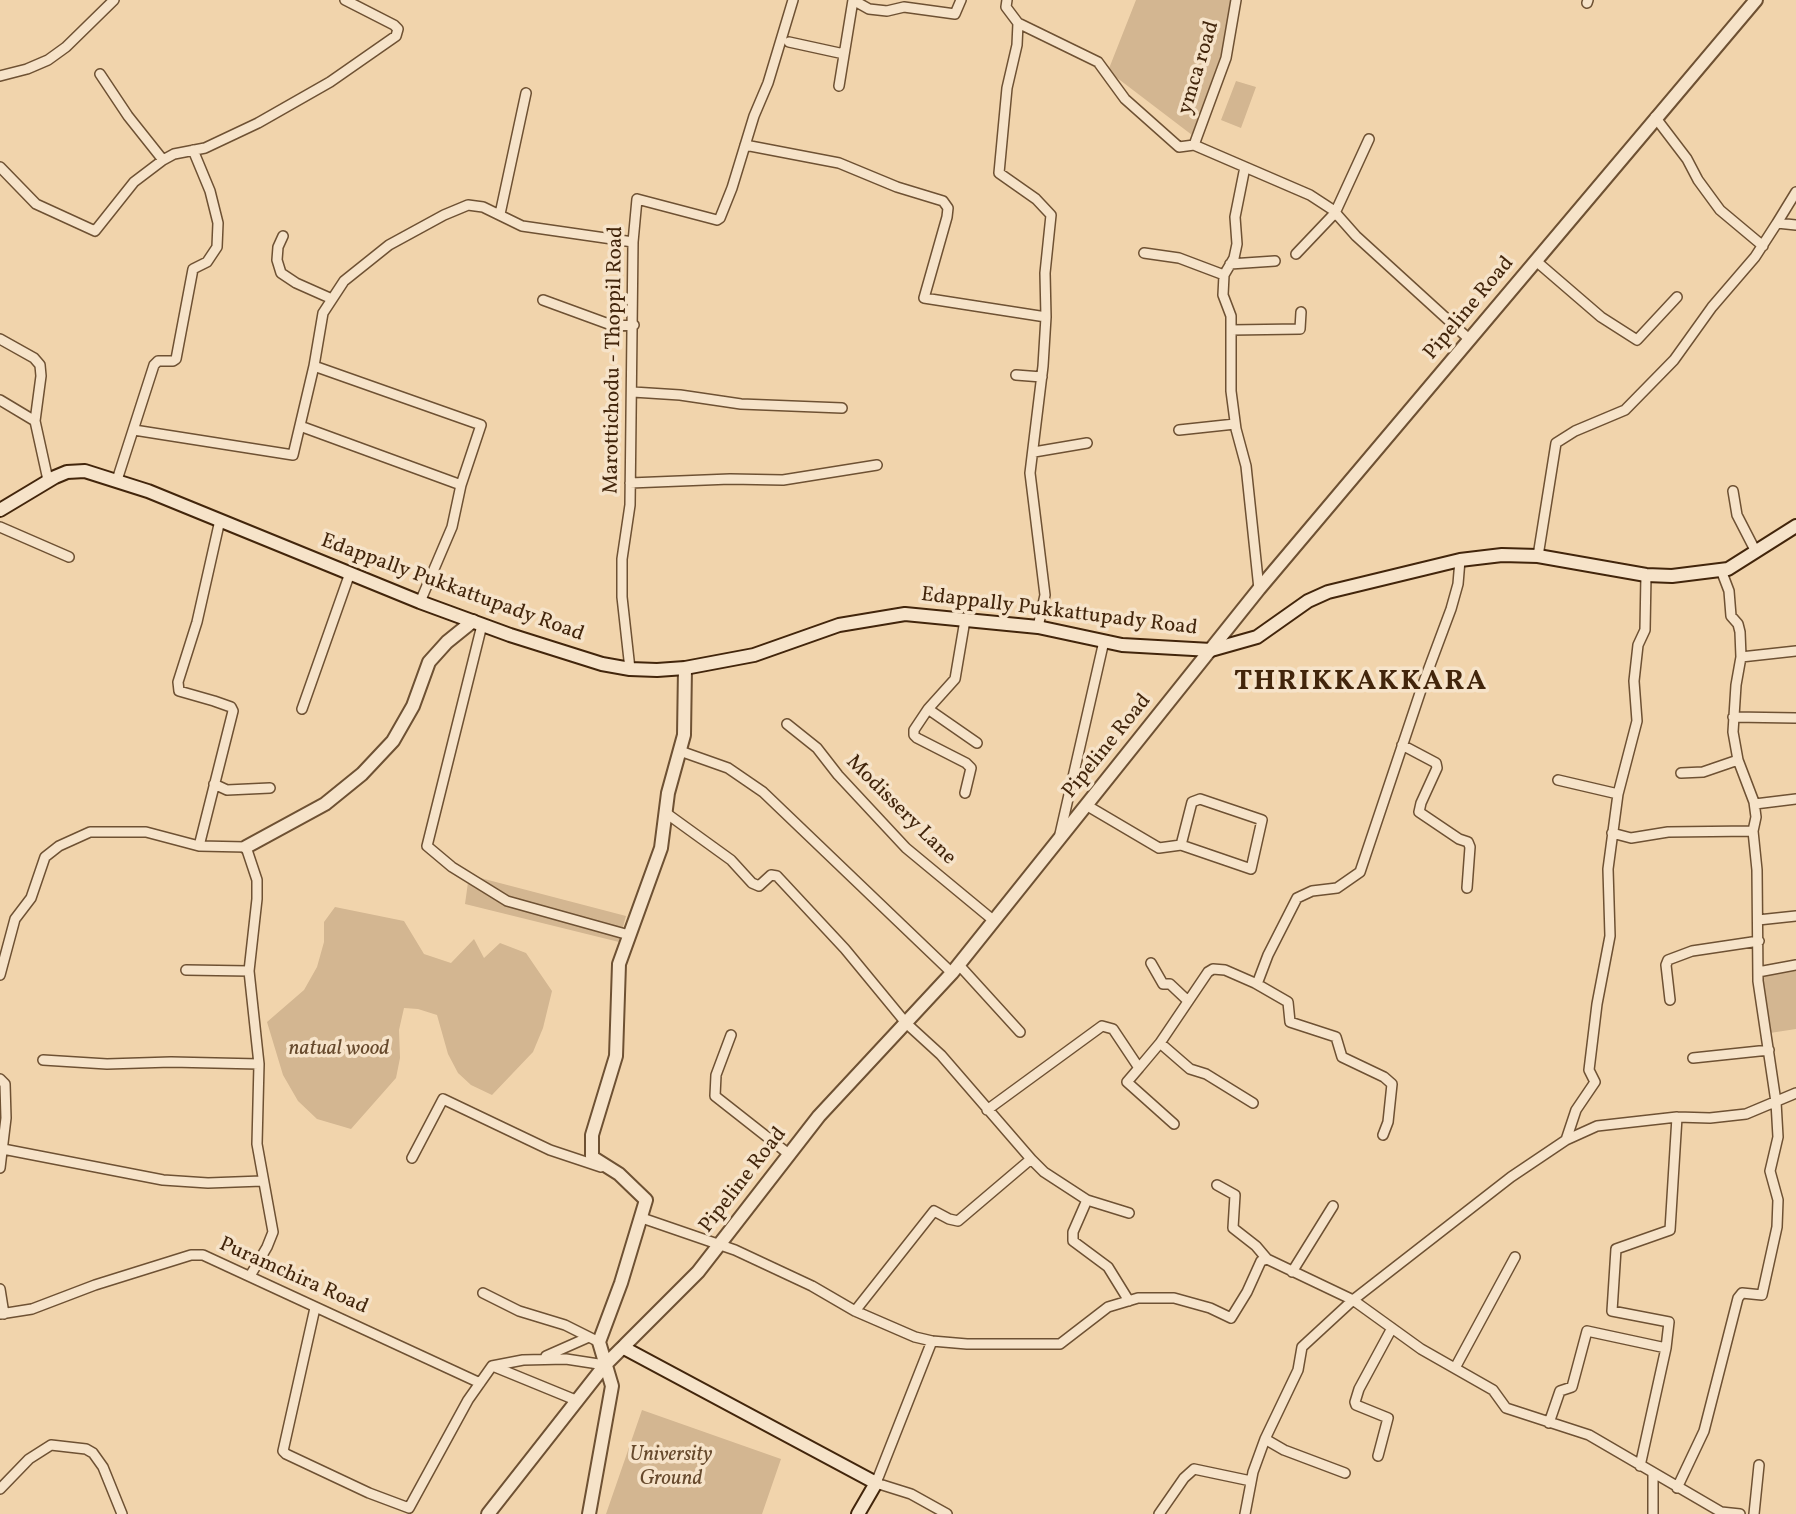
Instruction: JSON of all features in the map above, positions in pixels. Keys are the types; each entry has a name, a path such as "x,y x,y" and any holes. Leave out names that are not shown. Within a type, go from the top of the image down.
{"street":[{"path":"0,76 48,60 66,47 114,0"},
{"path":"0,167 36,204 95,231 134,182 163,160 174,154 205,148 289,107 396,36 397,29 394,25 345,0"},
{"name":"Marottichodu - Thoppil Road","path":"629,669 622,597 622,559 630,483 633,243 638,199 717,220 720,218 754,116 768,83 793,0"},
{"path":"839,86 853,0 869,9 887,11 904,7 955,14 961,0"},
{"path":"1007,0 1006,7 1018,23 1098,62 1125,99 1179,147 1194,145 1310,195 1335,213 1356,236 1469,339"},
{"name":"ymca road","path":"1194,145 1226,58 1236,0"},
{"name":"Pipeline Road","path":"488,1514 605,1365 698,1272 819,1116 955,969 1259,589 1756,0"},
{"path":"1018,23 1017,45 1007,88 999,173 1036,199 1051,215 1045,273 1046,317 1042,377 1030,473 1045,595 1038,627"},
{"path":"789,42 844,54"},
{"path":"100,74 128,116 163,160"},
{"path":"500,214 526,93"},
{"path":"1655,117 1687,159 1698,180 1720,210 1763,246"},
{"path":"1296,254 1335,213 1369,139"},
{"path":"745,145 839,163 897,187 943,201 948,208 947,217 924,298 1046,317"},
{"path":"117,480 154,365 158,361 173,362 176,359 193,269 207,262 217,247 217,216 193,150"},
{"path":"1245,167 1235,217 1237,244 1224,275 1223,295 1231,316 1231,391 1235,424 1246,466 1259,589"},
{"path":"1538,556 1556,443 1574,431 1625,410 1674,360 1712,307 1763,246 1796,192"},
{"path":"134,430 293,455 314,366 323,313 344,281 389,244 468,205 483,206 522,226 633,243"},
{"path":"1777,223 1796,225"},
{"path":"283,236 278,247 277,260 281,273 332,299"},
{"path":"1144,253 1179,258 1224,275"},
{"path":"1230,264 1275,261"},
{"path":"1536,261 1601,317 1637,341 1677,297"},
{"path":"543,300 614,326 634,325"},
{"path":"1231,330 1300,329 1301,312"},
{"path":"0,339 34,358 40,365 35,421 48,480"},
{"path":"314,366 481,425 461,485 452,527 421,602"},
{"path":"1016,375 1042,377"},
{"path":"633,392 680,395 741,404 842,408"},
{"path":"0,400 35,421"},
{"path":"1180,430 1235,424"},
{"path":"300,426 461,485"},
{"path":"1034,452 1087,443"},
{"path":"630,483 783,480 877,465"},
{"name":"Edappally Pukkattupady Road","path":"0,510 66,472 79,471 117,480 421,602 575,656 629,669 685,668 754,655 839,625 892,615 1038,627 1104,641 1211,650 1257,637 1308,601 1328,592 1460,560 1502,555 1538,556 1646,575 1672,576 1728,569 1796,526"},
{"path":"1733,491 1737,515 1755,550"},
{"path":"199,846 233,711 223,704 179,691 178,687 197,622 220,520"},
{"path":"0,527 69,557"},
{"path":"1255,983 1297,898 1312,891 1337,888 1360,872 1402,744 1451,609 1458,584 1460,560"},
{"path":"1677,1488 1707,1421 1738,1298 1742,1293 1762,1295 1777,1227 1778,1199 1770,1171 1778,1137 1776,1102 1758,972 1757,870 1753,831 1755,804 1738,760 1733,732 1741,657 1740,632 1738,624 1731,617 1729,591 1721,570"},
{"path":"302,709 350,573"},
{"path":"1566,1140 1576,1110 1595,1082 1589,1070 1597,1004 1610,936 1608,870 1618,794 1637,721 1634,681 1639,645 1645,629 1646,575"},
{"path":"965,620 955,679 928,709 914,730 917,738 971,768 965,793"},
{"path":"0,975 15,919 31,898 46,857 59,846 90,832 146,832 199,846 246,847 325,804 362,774 393,741 413,706 429,662 447,642 478,623"},
{"path":"478,623 427,846 452,867 507,901 629,935"},
{"path":"1059,839 1104,641"},
{"path":"1741,657 1796,651"},
{"path":"538,1359 594,1339 621,1283 646,1200 615,1172 593,1157 593,1135 616,1056 619,964 661,848 668,793 684,735 685,668"},
{"path":"928,709 977,743"},
{"path":"1733,717 1796,718"},
{"name":"Modissery Lane","path":"787,724 817,748 838,775 906,848 993,920"},
{"path":"1402,744 1436,763 1437,768 1419,811 1468,842 1467,888"},
{"path":"680,751 728,768 763,792 1020,1032"},
{"path":"1681,773 1703,772 1738,760"},
{"path":"1558,780 1618,794"},
{"path":"214,784 227,790 270,788"},
{"path":"1086,805 1159,848 1181,845 1251,869 1262,820 1200,799 1192,802 1181,845"},
{"path":"1755,804 1796,799"},
{"path":"666,813 731,860 752,883 759,886 771,876 777,876 845,948 906,1023 941,1055 1044,1172 1087,1200 1129,1213"},
{"path":"1612,833 1631,838 1668,832 1753,831"},
{"path":"246,847 257,880 249,971 259,1064 257,1144 272,1232 267,1247 250,1276"},
{"path":"1758,920 1796,916"},
{"path":"1670,1000 1666,965 1668,960 1692,951 1759,941"},
{"path":"1151,963 1163,985 1170,984 1188,1001"},
{"path":"1758,972 1796,965"},
{"path":"1174,1124 1127,1082 1160,1044 1208,972 1213,969 1225,970 1255,983 1287,1002 1290,1022 1336,1037 1342,1057 1384,1077 1392,1084 1388,1122 1383,1135"},
{"path":"187,970 249,971"},
{"path":"987,1110 1102,1026 1113,1029 1139,1068"},
{"path":"731,1035 716,1075 715,1097 790,1155"},
{"path":"1160,1044 1189,1069 1206,1074 1253,1103"},
{"path":"1693,1058 1769,1050"},
{"path":"43,1060 107,1064 259,1064"},
{"path":"0,1079 5,1084 0,1168"},
{"path":"1245,1514 1251,1481 1265,1439 1297,1370 1302,1347 1353,1300 1511,1177 1566,1140 1597,1126 1677,1117 1710,1118 1746,1114 1796,1093"},
{"path":"412,1157 443,1099 550,1150 615,1172"},
{"path":"1640,1466 1666,1348 1669,1322 1612,1311 1616,1250 1670,1230 1677,1117"},
{"path":"3,1149 163,1180 208,1183 262,1181"},
{"path":"855,1311 934,1210 958,1221 1031,1159"},
{"path":"1217,1185 1235,1195 1234,1228 1267,1259 1353,1300 1421,1349 1493,1390 1506,1408 1589,1435 1708,1510 1740,1514"},
{"path":"1087,1200 1073,1232 1073,1241 1108,1267 1129,1301"},
{"path":"1292,1272 1333,1206"},
{"path":"642,1218 720,1244 775,1268 855,1311 915,1338 932,1341 1000,1345 1060,1344 1108,1307 1138,1298 1174,1298 1209,1308 1231,1318 1261,1261 1267,1259"},
{"name":"Puramchira Road","path":"2,1314 32,1309 95,1284 191,1255 203,1255 480,1383"},
{"path":"1455,1368 1515,1257"},
{"path":"0,1289 2,1314"},
{"path":"482,1293 519,1311 565,1325 594,1339 612,1386 589,1514"},
{"path":"315,1308 283,1451 369,1493 409,1508 468,1400 492,1366 538,1359 566,1359 605,1365"},
{"path":"1378,1456 1388,1418 1356,1405 1355,1402 1391,1328"},
{"path":"1549,1423 1560,1391 1572,1387 1587,1331 1666,1348"},
{"path":"858,1514 876,1483 932,1341"},
{"path":"624,1348 876,1483 911,1494 947,1514"},
{"path":"492,1366 515,1373 578,1401"},
{"path":"1506,1408 1510,1394"},
{"path":"1265,1439 1284,1450 1345,1473"},
{"path":"0,1489 29,1459 51,1445 86,1449 93,1452 103,1467 122,1514"},
{"path":"1754,1514 1759,1465"},
{"path":"1159,1514 1184,1478 1194,1469 1251,1481"},
{"path":"1653,1474 1653,1514"}],"green space":[{"path":"1136,0 1232,0 1226,41 1192,135 1108,71"},
{"path":"1236,81 1256,87 1241,128 1221,120"},
{"path":"469,875 626,916 619,942 465,904"},
{"name":"natual wood","path":"335,907 404,921 424,954 451,963 474,939 484,958 500,943 526,953 552,991 543,1028 533,1052 492,1095 471,1085 458,1073 448,1054 437,1015 404,1008 399,1030 400,1058 396,1078 351,1129 317,1119 298,1101 283,1075 267,1022 304,990 317,967 324,942 324,922"},
{"path":"1796,968 1796,1029 1770,1033 1760,974"},
{"name":"University Ground","path":"642,1410 781,1459 762,1514 606,1514"}],"district":[{"name":"THRIKKAKKARA","path":"1361,684"}]}
